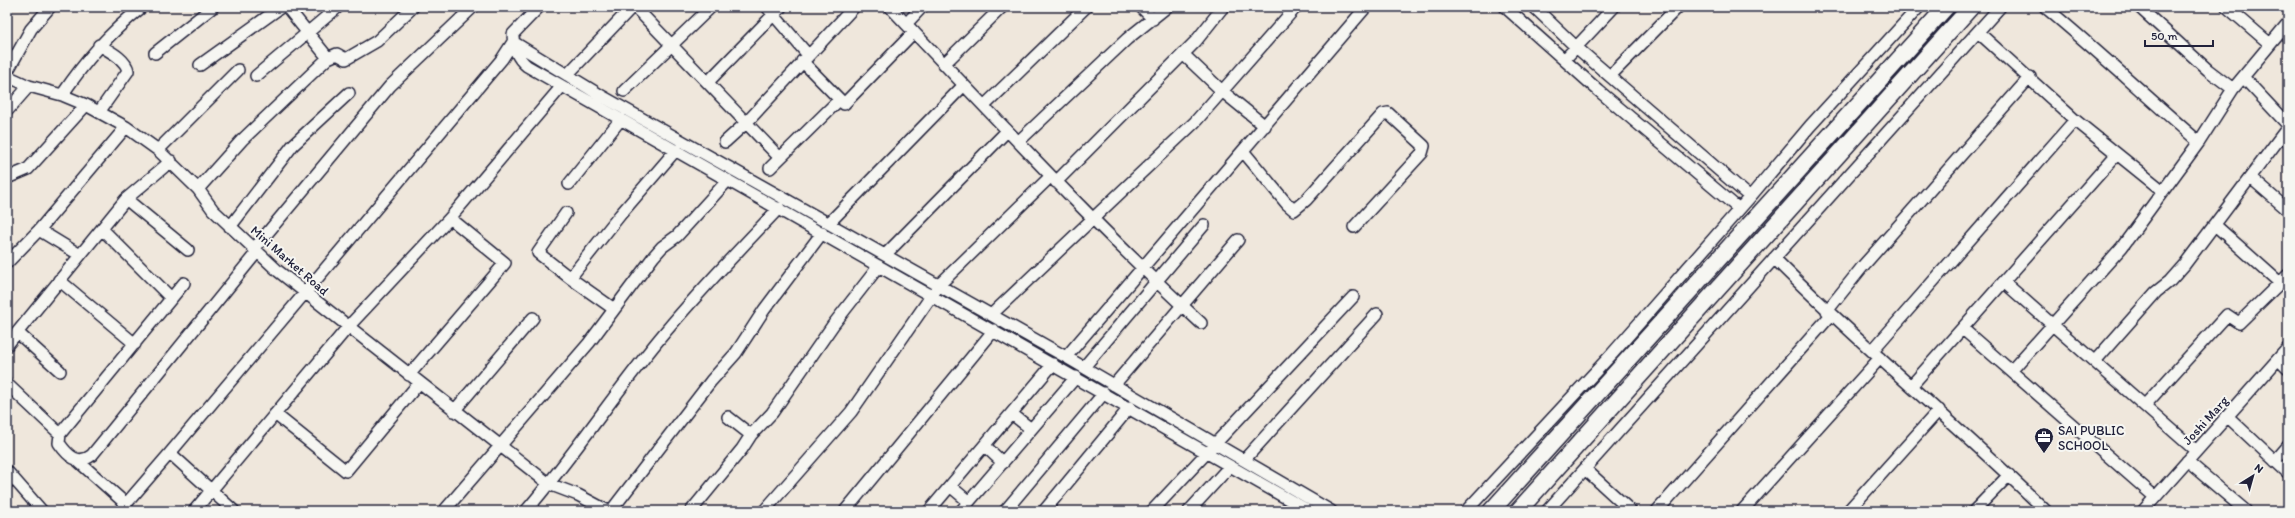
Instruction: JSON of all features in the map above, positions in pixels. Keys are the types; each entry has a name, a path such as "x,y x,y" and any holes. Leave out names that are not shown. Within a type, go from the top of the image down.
{"highway":[{"path":"1491,511 1946,7"},
{"path":"1518,511 1971,7"}],"street":[{"path":"7,72 31,29 50,7"},
{"path":"62,95 86,59 99,45 142,7"},
{"path":"155,53 212,7"},
{"path":"200,65 281,7"},
{"path":"287,7 328,58"},
{"path":"256,76 338,7"},
{"path":"198,189 242,140 328,58 337,54 346,59 377,41 413,7"},
{"path":"78,460 86,460 92,455 255,250 390,86 473,7"},
{"path":"539,7 513,34 513,42 519,60 932,297 994,330 1104,393 1212,449 1244,460 1332,511"},
{"path":"567,75 634,7 747,122 780,158"},
{"path":"624,91 711,7"},
{"path":"725,142 747,122 854,7"},
{"path":"890,7 1092,219 1142,269 1201,322"},
{"path":"906,24 922,7"},
{"path":"944,64 1002,7"},
{"path":"984,106 1086,7"},
{"path":"1141,7 1152,19"},
{"path":"1018,142 1127,39 1167,7"},
{"path":"764,511 851,412 939,285 1053,179 1183,54 1223,7"},
{"path":"991,315 1195,122 1296,7"},
{"path":"1066,357 1366,7"},
{"path":"1505,7 1564,60 1739,209"},
{"path":"1534,7 1576,47 1750,197"},
{"path":"1564,60 1614,7"},
{"path":"1610,76 1678,7"},
{"path":"1547,511 2000,7"},
{"path":"2045,7 2087,42 2128,82 2199,142"},
{"path":"2139,7 2208,70 2233,89"},
{"path":"2227,7 2270,44"},
{"path":"708,82 774,9 805,58 839,100 844,104 914,32"},
{"path":"1466,511 1612,354 1913,9"},
{"path":"2011,372 2122,247 2199,142 2233,89 2288,23"},
{"path":"1978,32 2030,77 2075,120 2163,191"},
{"path":"513,42 567,75 1084,367 1212,449 1230,466 1309,511"},
{"path":"184,282 135,344 60,434 59,444 73,458 78,460 123,507 502,59 513,42"},
{"path":"99,45 122,61 127,66 128,71 99,112"},
{"path":"1183,54 1222,91 1265,126"},
{"path":"158,150 238,70"},
{"name":"Mini Market Road","path":"7,76 29,86 62,95 86,105 126,127 158,150 198,189 213,210 230,227 255,250 348,327 549,484 578,495 610,511"},
{"path":"1657,511 1829,313 1863,266 2030,77"},
{"path":"2096,361 2156,292 2170,281 2251,178 2288,126 2243,77"},
{"path":"829,224 964,85"},
{"path":"7,111 29,86"},
{"path":"194,511 348,327 450,218 562,86"},
{"path":"230,227 293,145 349,93"},
{"path":"770,168 839,100"},
{"path":"7,178 28,169 86,105"},
{"path":"1243,151 1287,204 1294,210 1306,200 1383,114 1388,113 1424,146 1422,153 1354,227"},
{"path":"569,184 621,119"},
{"path":"1742,511 2075,120"},
{"path":"7,263 38,230 126,127"},
{"path":"885,255 1007,131"},
{"path":"570,278 620,215 676,150"},
{"path":"1911,386 2005,283 2010,274 2117,154"},
{"path":"7,345 126,200 171,161"},
{"path":"2251,178 2288,210"},
{"path":"444,511 590,343 654,256 662,247 677,236 728,180"},
{"path":"126,200 188,250"},
{"path":"526,511 549,484 665,332 703,286 779,208"},
{"path":"566,213 538,253 614,309"},
{"path":"409,375 505,263 450,218"},
{"path":"1084,367 1204,225"},
{"path":"2215,225 2280,283"},
{"path":"102,229 171,298"},
{"path":"38,230 80,255"},
{"path":"610,511 729,362 764,310 822,233"},
{"path":"1114,385 1238,240"},
{"path":"1774,258 1829,313 1938,410 2046,511"},
{"path":"691,511 742,450 752,435 772,413 833,325 880,266"},
{"path":"2146,406 2227,315 2239,323 2288,275"},
{"path":"60,280 135,344"},
{"path":"2005,283 2096,361 2196,451"},
{"path":"1152,511 1212,449 1353,297"},
{"path":"1244,460 1377,314"},
{"path":"454,411 533,318"},
{"path":"1963,329 2155,497"},
{"path":"845,511 994,330"},
{"path":"18,332 60,370"},
{"name":"Joshi Marg","path":"2147,510 2155,497 2288,348"},
{"path":"2278,359 2288,369"},
{"path":"929,511 1054,364"},
{"path":"961,511 1076,377"},
{"path":"275,414 346,471 419,383"},
{"path":"7,384 60,434"},
{"path":"1005,511 1104,393"},
{"path":"1044,511 1130,407"},
{"path":"1848,511 1938,410"},
{"path":"1012,414 1031,429"},
{"path":"2227,416 2288,473"},
{"path":"728,418 752,435"},
{"path":"984,446 1002,463"},
{"path":"2275,461 2288,446"},
{"path":"170,453 234,511"},
{"path":"2187,461 2246,511"},
{"path":"1189,511 1230,466"},
{"path":"1585,469 1631,511"},
{"path":"7,471 42,511"},
{"path":"1974,511 2009,475"},
{"path":"950,486 969,502"}],"place":[{"name":"SAI PUBLIC SCHOOL","path":"2044,454"}]}
